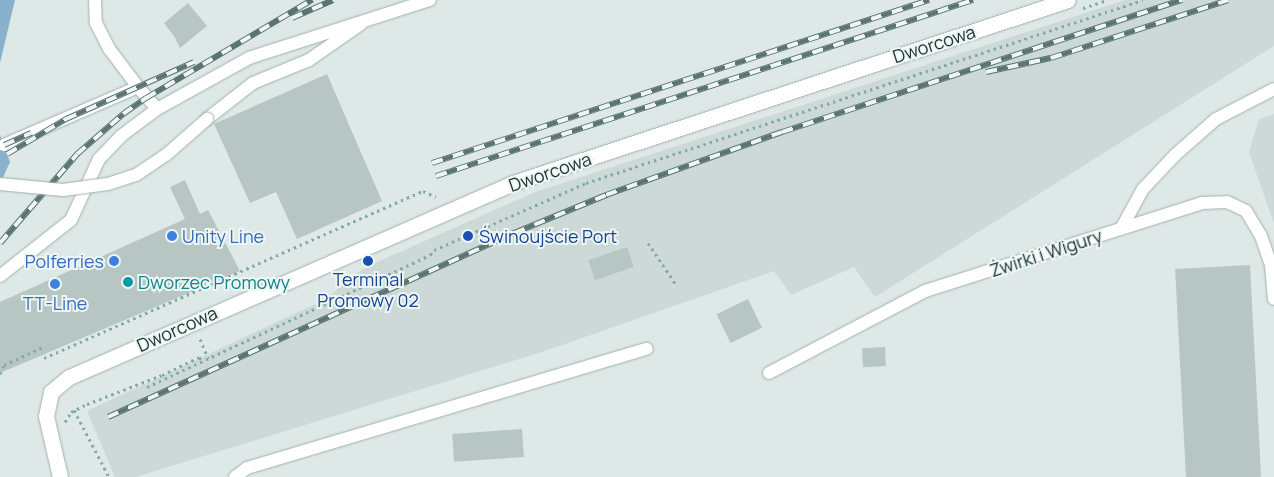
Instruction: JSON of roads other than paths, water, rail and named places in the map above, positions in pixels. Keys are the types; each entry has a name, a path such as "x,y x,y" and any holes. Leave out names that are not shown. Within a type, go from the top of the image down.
{"street":[{"name":"Dworcowa","path":"60,477 46,416 51,392 60,383 78,373 513,183 1068,0"}],"lane":[{"path":"95,0 96,23 110,50 157,109"},
{"path":"0,276 72,220 99,159 121,136 157,109 249,58 430,0"},
{"path":"0,184 63,190 108,184 136,175 166,155 218,110 254,84 297,66 324,52 369,18"},
{"path":"4,144 138,87"},
{"path":"1121,229 1143,190 1175,155 1216,119 1274,89"},
{"name":"Żwirki i Wigury","path":"769,373 925,291 1202,203 1227,202 1246,211 1261,236 1271,265 1274,299"},
{"path":"235,477 247,468 647,349"}],"water":[{"path":"0,0 15,0 0,63"},
{"path":"0,135 10,162 0,184"}],"railway":[{"path":"0,243 77,154 123,114 146,98 312,0"},
{"path":"292,18 333,0"},
{"path":"432,163 929,0"},
{"path":"436,176 973,0"},
{"path":"108,417 514,233 606,195 782,132 1182,0"},
{"path":"986,72 1051,58 1228,0"},
{"path":"7,154 66,119 194,62"},
{"path":"4,145 31,133"}],"place":[{"name":"Unity Line","path":"172,236"},
{"name":"Świnoujście Port","path":"468,236"},
{"name":"Polferries","path":"114,261"},
{"name":"Terminal Promowy 02","path":"368,261"},
{"name":"Dworzec Promowy","path":"128,282"},
{"name":"TT-Line","path":"55,284"}]}
